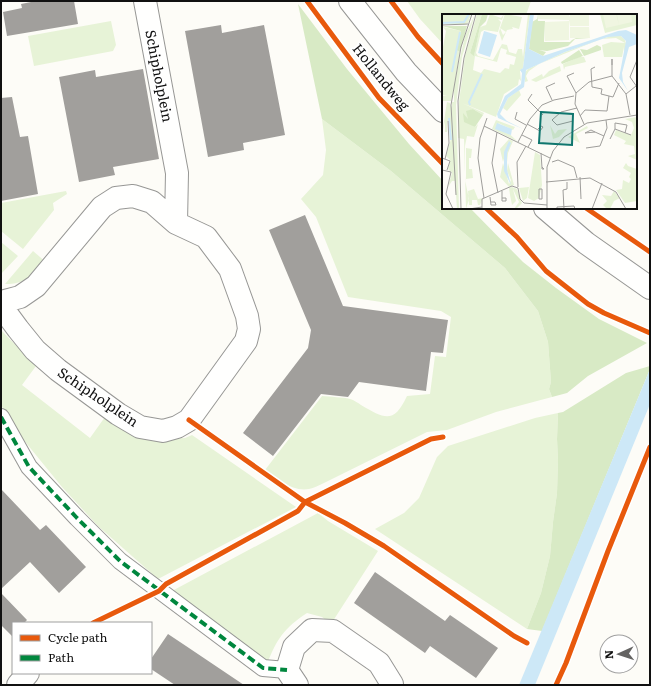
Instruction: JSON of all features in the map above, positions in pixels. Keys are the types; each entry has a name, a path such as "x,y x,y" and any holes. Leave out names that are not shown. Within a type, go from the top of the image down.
{"street":[{"name":"Schipholplein","path":"145,1 178,173 176,223"},
{"name":"Hollandweg","path":"350,1 406,72 442,110"},
{"name":"Schipholplein","path":"1,302 20,297 36,286 102,206 116,198 133,196 152,202 176,223 206,237 230,269 247,316 249,329 246,341 189,420 177,427 163,431 140,427 118,414 58,370 35,350 18,330 1,306"},
{"path":"546,209 586,243 650,288"},
{"path":"1,417 29,467 120,561 262,668 292,678 294,647 312,630 333,631 379,664 392,685"},
{"path":"18,685 27,674"}],"green space":[{"path":"407,1 531,1 526,14 442,14 442,43 420,19"},
{"path":"298,4 347,69 409,144 442,180 442,209 471,209 523,262 556,288 599,319 647,343 588,376 567,393 552,397 549,389 551,382 548,342 538,311 505,268 391,171 322,119"},
{"path":"111,21 116,45 113,51 34,66 28,36"},
{"path":"322,119 391,171 505,268 538,311 548,342 551,382 549,389 552,397 496,412 447,430 427,432 311,489 297,489 280,481 265,470 322,396 350,399 369,410 383,416 388,416 393,415 398,411 407,396 430,394 435,356 446,357 451,317 441,311 348,297 316,217 301,199 323,175 326,150"},
{"path":"66,191 67,194 53,203 54,210 23,249 1,231 1,203"},
{"path":"1,242 18,256 1,274"},
{"path":"33,251 47,263 23,281 5,284"},
{"path":"1,330 36,366 22,385 90,438 105,417 167,439 185,438 192,435 296,507 158,579 98,526 62,487 18,433 1,405"},
{"path":"650,366 542,631 527,629 541,593 550,556 557,493 558,413 563,412 626,373"},
{"path":"558,413 557,493 550,556 541,593 527,629 375,529 404,513 419,498 437,457 448,446 535,418"},
{"path":"318,513 328,521 378,551 331,624 322,617 307,613 299,618 282,635 267,664 172,591"}],"water":[{"path":"650,369 650,404 535,685 519,685"}],"building":[{"path":"36,1 74,1 78,24 7,36 3,12 22,8 21,4"},
{"path":"221,25 222,33 264,25 285,135 243,143 244,150 208,157 185,31"},
{"path":"143,69 159,159 113,167 115,175 79,182 59,77 95,70 96,77"},
{"path":"12,97 20,137 28,136 38,194 1,201 1,98"},
{"path":"305,215 343,306 448,320 443,353 431,352 426,391 359,382 348,397 321,394 273,456 243,433 308,348 311,330 269,230"},
{"path":"1,489 40,530 46,525 86,567 59,593 30,562 1,589"},
{"path":"375,572 445,621 450,615 498,648 476,678 430,646 425,653 354,603"},
{"path":"1,593 27,620 25,622 12,622 12,636 1,625"},
{"path":"168,634 244,685 175,685 152,670 152,658"}],"marked path":[{"path":"1,417 29,467 120,561 263,668 287,670"}],"cycle path":[{"path":"307,1 379,98 442,163"},
{"path":"391,1 418,37 442,63"},
{"path":"487,209 517,237 546,271 588,304 604,313 650,333"},
{"path":"587,209 650,252"},
{"path":"189,420 305,502 384,546 514,636 527,643"},
{"path":"95,622 159,591 166,584 298,511 305,502 431,439 443,437"},
{"path":"556,685 566,663 608,551 650,447"}]}
